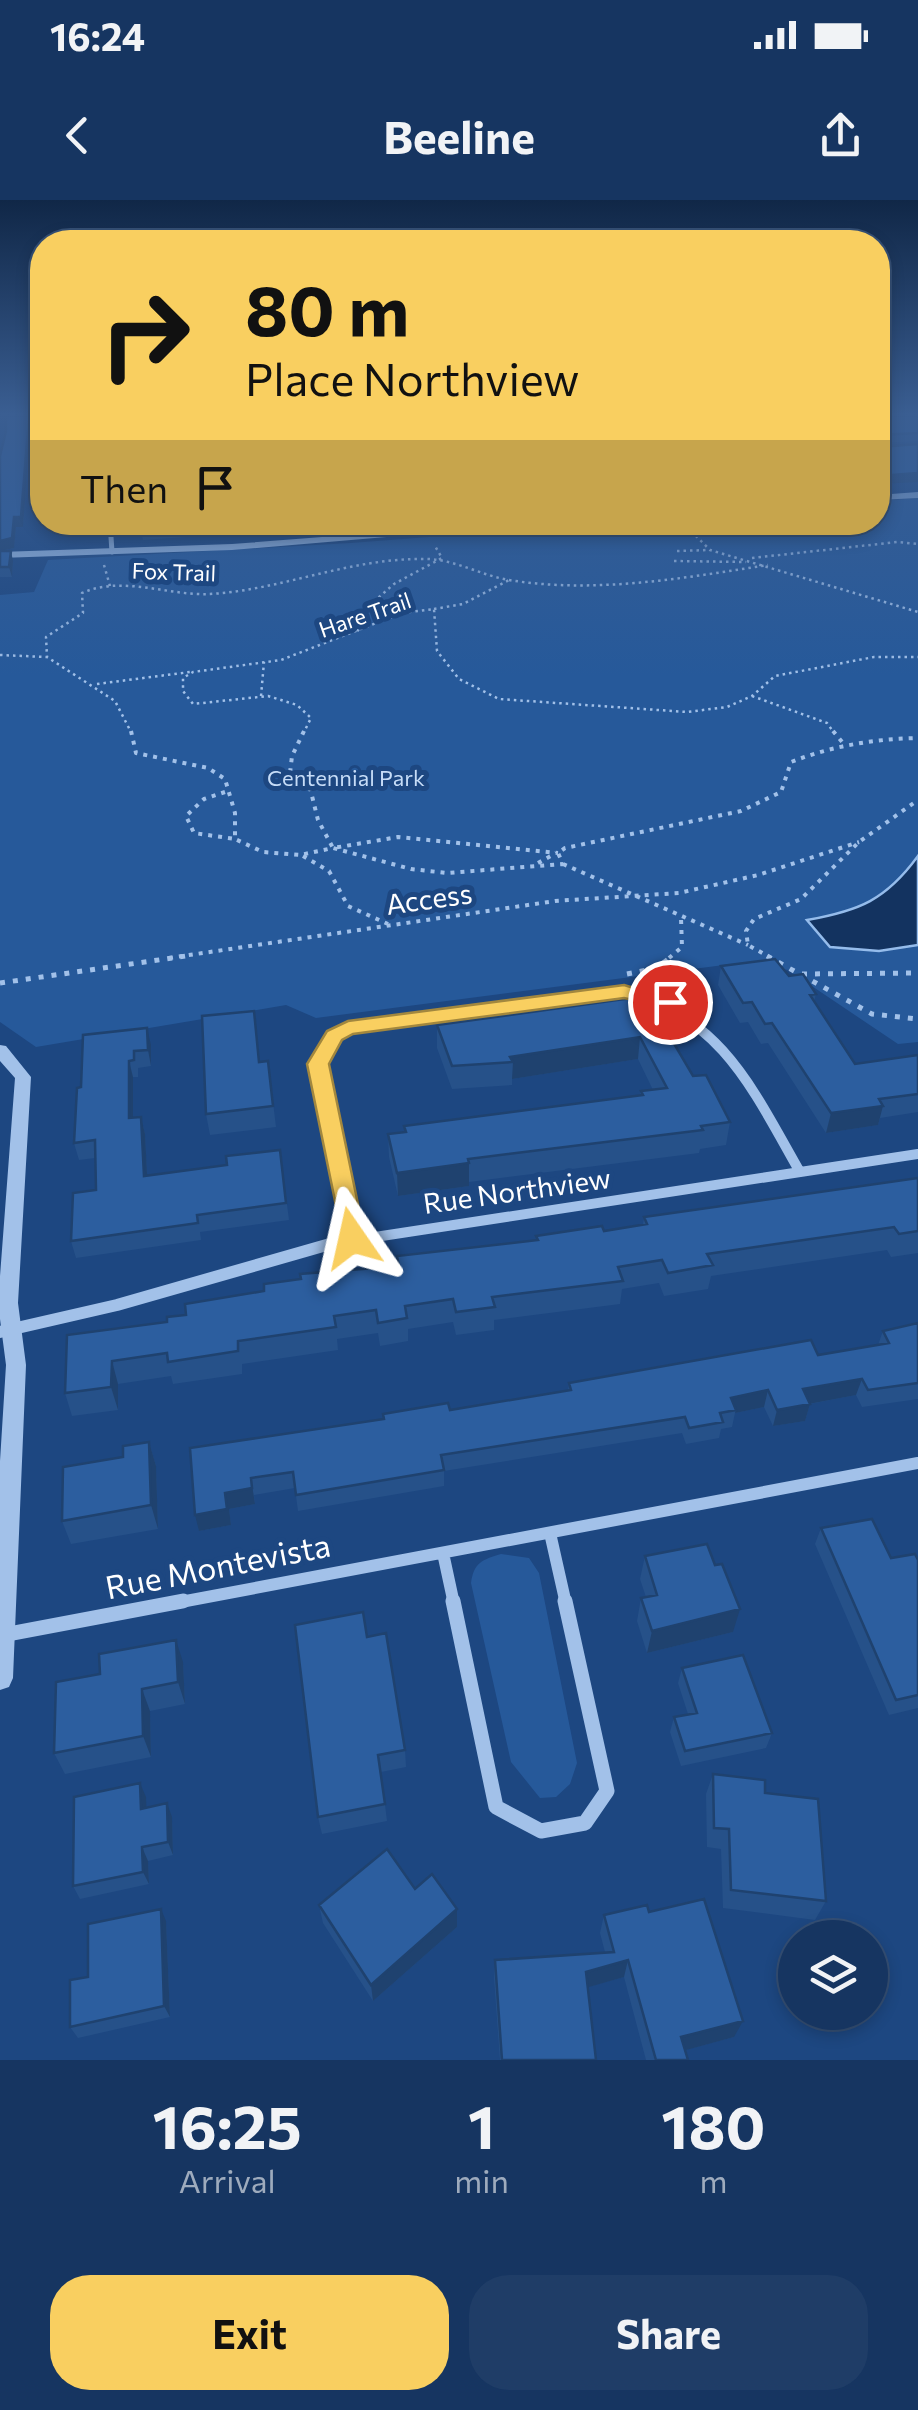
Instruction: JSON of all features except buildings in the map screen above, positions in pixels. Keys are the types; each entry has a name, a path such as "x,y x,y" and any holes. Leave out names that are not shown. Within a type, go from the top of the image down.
{"street":[{"path":"111,535 112,552"},
{"path":"0,555 112,552 365,535"},
{"path":"352,1238 318,1064 334,1036 348,1028 624,992 653,996 688,1013 734,1061 800,1172"},
{"path":"0,1050 23,1077 6,1331 16,1364 0,1678"},
{"name":"Rue Northview","path":"6,1331 352,1238 918,1154"},
{"name":"Rue Montevista","path":"2,1635 918,1463"},
{"path":"444,1553 496,1807 541,1831 585,1823 608,1791 550,1533"}],"path":[{"path":"695,535 710,550"},
{"path":"359,631 348,623 394,584 432,559 442,558 436,542"},
{"path":"746,559 812,550 918,544"},
{"path":"677,552 710,550 918,612"},
{"name":"Fox Trail","path":"47,657 46,637 84,613 82,593 90,587 210,594 371,561 432,559 509,580 655,582 768,566"},
{"path":"674,562 757,562"},
{"path":"434,609 462,604 509,580"},
{"name":"Hare Trail","path":"96,684 264,662 402,613 434,609 437,651 459,678 499,698 687,712 727,707 752,696 774,676 874,658 918,657"},
{"path":"0,656 47,657 96,684 110,694 131,724 136,754 208,768 225,780 235,813 235,839"},
{"path":"261,696 264,662"},
{"path":"193,672 183,678 183,692 193,704 261,696 288,699 310,718 292,756 290,773 308,784 318,820 333,848 447,873 563,864 748,945 872,1014 918,1018"},
{"path":"752,696 828,723 843,743"},
{"path":"538,863 542,856 741,811 781,792 790,762 843,743 918,738"},
{"path":"226,791 204,800 186,816 194,833 235,839 263,852 300,855 398,837 511,844 558,853"},
{"path":"748,945 746,930 754,918 801,899 859,842 918,800"},
{"name":"Access","path":"0,984 555,901 679,893 758,875 859,842"},
{"path":"558,853 563,864"},
{"path":"300,855 328,871 348,906 390,925"},
{"path":"624,992 626,975 657,968 682,948 685,924 680,916"},
{"path":"799,974 918,972"}],"green space":[{"name":"Centennial Park","path":"890,503 918,503 918,1042 898,1044 788,970 747,962 316,1018 286,1005 36,1047 0,1022 0,595 34,592 48,560 456,535 890,535"},
{"path":"501,1554 529,1558 539,1573 577,1763 570,1784 556,1797 540,1798 511,1762 471,1583 480,1563"}],"shaded area":[{"path":"918,856 918,945 879,951 830,947 807,920 870,901 894,883"}],"route":[{"path":"352,1238 318,1064 334,1036 348,1028 624,992 670,1002"}]}
